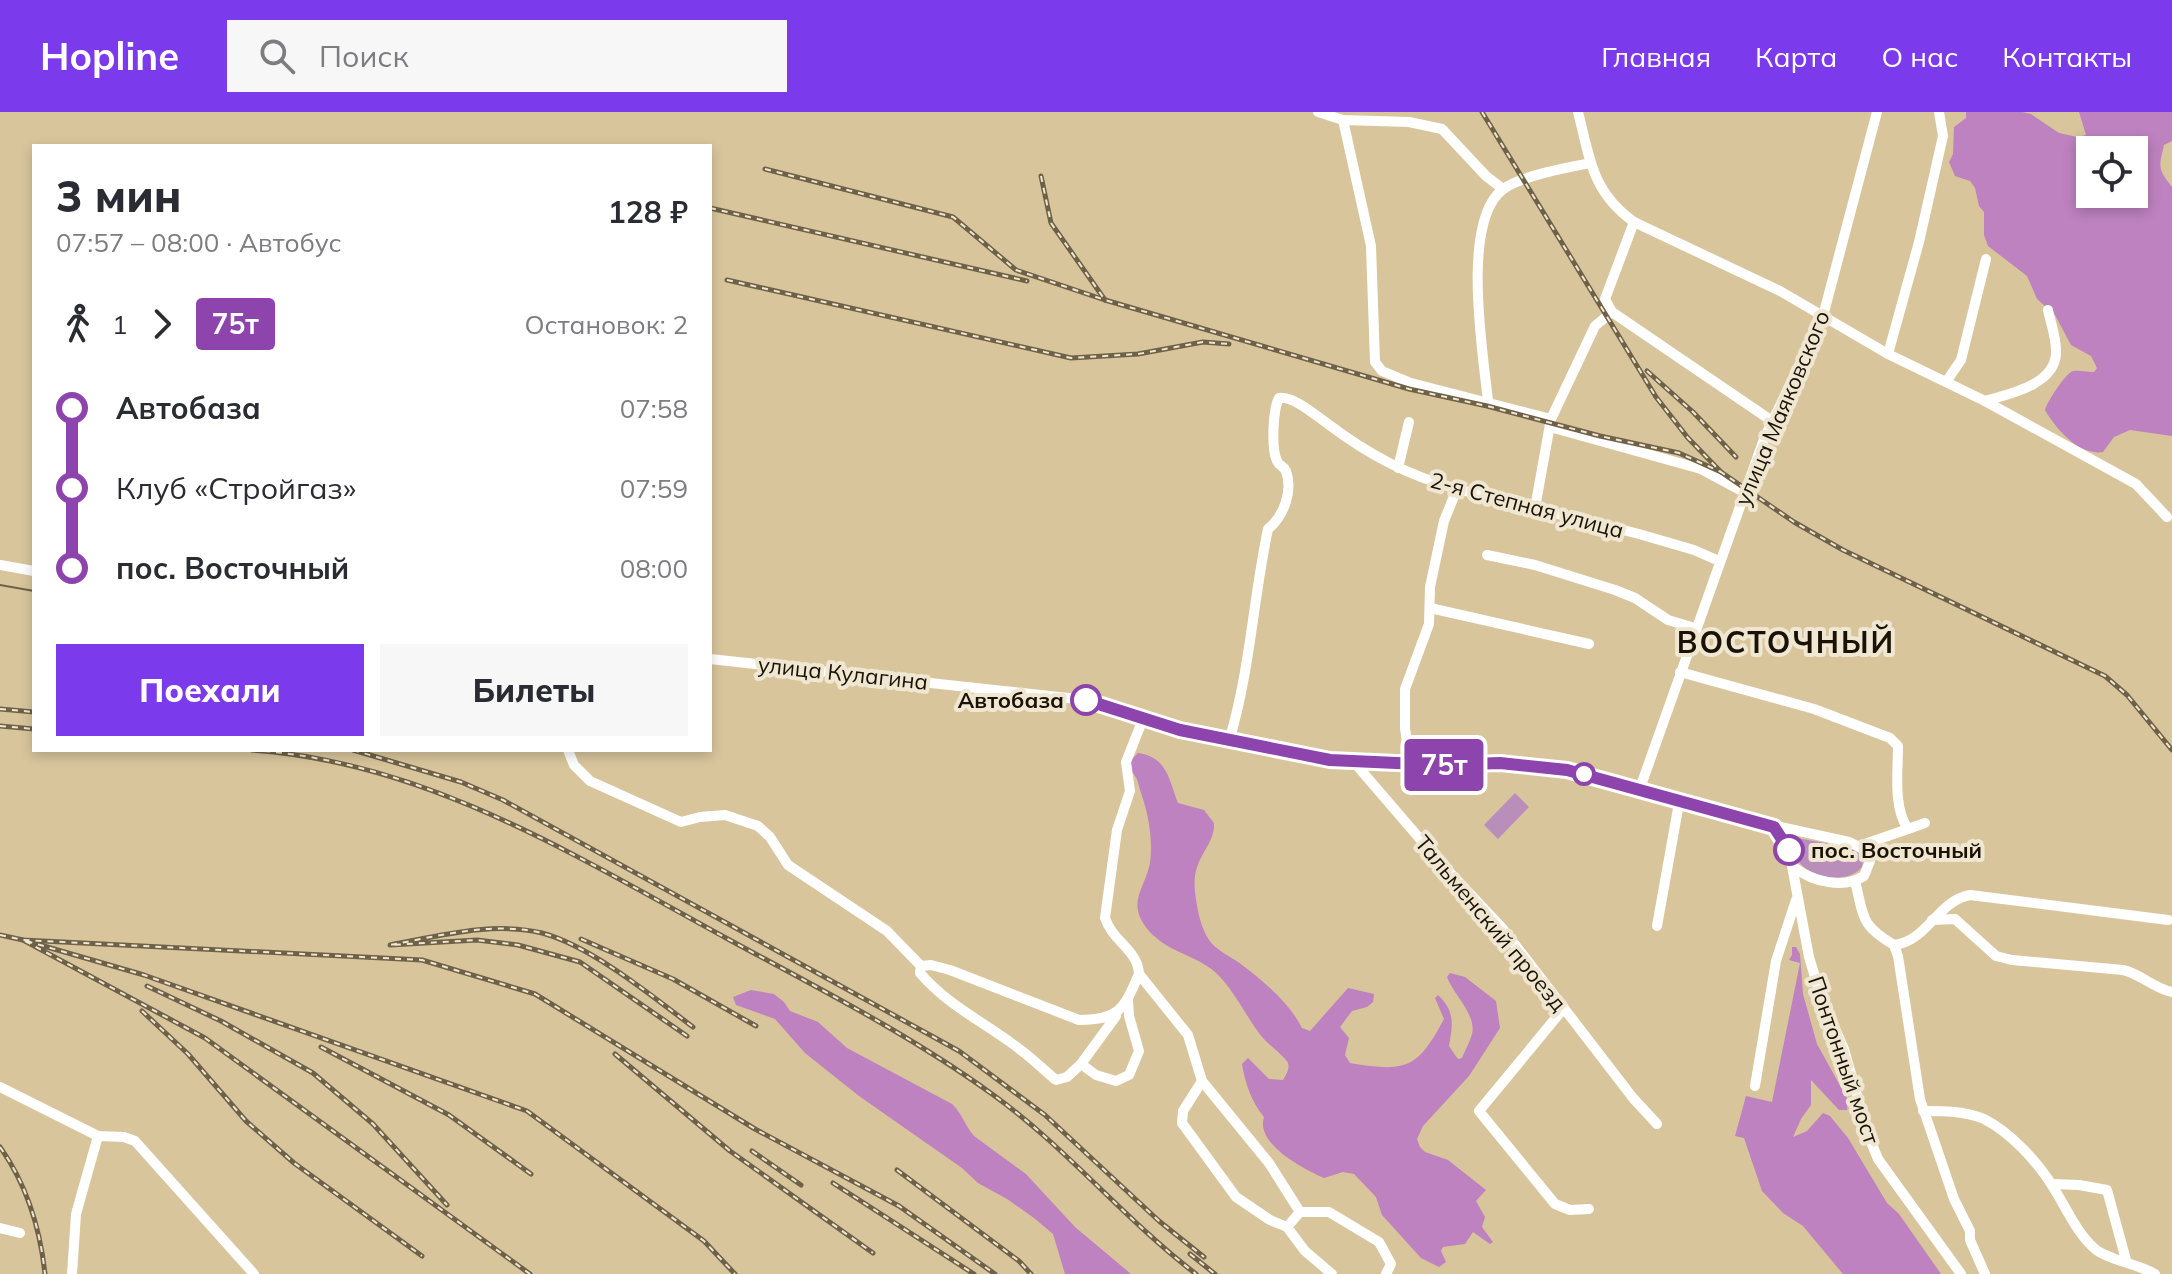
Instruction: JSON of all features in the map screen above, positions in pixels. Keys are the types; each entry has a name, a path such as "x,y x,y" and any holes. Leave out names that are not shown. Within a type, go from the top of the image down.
{"street":[{"path":"1318,112 1343,120 1409,122 1442,129 1486,176 1503,189"},
{"path":"1578,112 1591,163 1602,190 1615,208 1634,222 1780,291 1888,354 1985,401 2136,484 2167,517"},
{"name":"улица Маяковского","path":"1639,791 1744,492 1772,421 1823,316 1877,112"},
{"path":"1888,354 1919,242 1943,136 1939,112"},
{"path":"1343,120 1371,246 1375,362 1390,375 1488,401 1701,469 1744,492"},
{"path":"1488,401 1479,291 1480,232 1486,209 1503,189 1560,169 1591,163"},
{"path":"1634,222 1605,299 1612,312 1772,421"},
{"path":"1946,382 1961,360 1986,259"},
{"path":"1985,401 2032,385 2051,370 2057,350 2048,310"},
{"path":"1535,508 1550,423 1595,326 1612,312"},
{"name":"2-я Степная улица","path":"1229,741 1246,667 1268,529 1281,519 1287,497 1286,470 1277,461 1274,440 1277,400 1283,396 1380,460 1398,468 1457,489 1639,534 1694,550 1719,561"},
{"path":"1398,468 1409,422"},
{"path":"1410,764 1404,714 1405,689 1429,624 1430,587 1444,521 1457,489"},
{"path":"1487,555 1535,565 1615,590 1635,598 1668,620 1695,628"},
{"path":"0,565 32,571"},
{"path":"1430,608 1589,644"},
{"name":"улица Кулагина","path":"712,659 1086,700 1143,719 1229,741 1330,760 1410,764 1500,763 1567,770 1679,803 1859,846"},
{"path":"1680,672 1814,709 1895,741 1898,746 1901,813 1908,829"},
{"path":"921,966 920,973 959,1009 1021,1050 1056,1080 1067,1077 1081,1064 1128,1000 1139,974 1139,965 1132,953 1109,931 1105,918 1117,830 1130,791 1126,762 1143,719"},
{"path":"569,752 574,765 590,781 681,822 725,815 758,826 770,837 788,865 887,931 921,966"},
{"name":"Тальменский проезд","path":"1353,761 1439,861 1503,929 1633,1098 1657,1124"},
{"path":"1657,926 1679,803"},
{"path":"1859,846 1925,823"},
{"path":"1774,827 1789,850 1795,868 1805,876 1816,879 1843,883 1864,876 1870,861 1859,846"},
{"name":"Понтонный мост","path":"1795,868 1797,898 1809,957 1821,997 1844,1049 1869,1137 1885,1169 1961,1274"},
{"path":"1855,881 1864,920 1880,937 1894,945 1916,939 1952,902 1970,895 2168,920"},
{"path":"1755,1086 1776,961 1797,898"},
{"path":"1932,920 1950,918 1960,922 1996,956 2024,962 2123,970 2132,972 2148,984 2172,992"},
{"path":"1894,945 1923,1111 1985,1274"},
{"path":"921,966 950,970 1079,1020 1116,1016"},
{"path":"1139,974 1188,1035 1202,1081 1269,1163 1300,1212"},
{"path":"1081,1064 1109,1080 1123,1080 1129,1075 1139,1051 1128,1000"},
{"path":"1564,1008 1479,1111 1555,1204 1570,1210 1589,1209"},
{"path":"1202,1081 1183,1111 1182,1123 1236,1197 1270,1220 1287,1227 1305,1251 1332,1274"},
{"path":"0,1087 98,1136 124,1137 135,1141 254,1274"},
{"path":"1923,1111 1960,1113 1984,1119 2004,1133 2052,1184 2082,1235 2094,1249 2104,1256 2155,1274"},
{"path":"72,1274 76,1214 98,1136"},
{"path":"2052,1184 2107,1190 2132,1267"},
{"path":"1287,1227 1300,1212 1325,1210 1373,1238 1390,1259 1386,1274"},
{"path":"0,1228 20,1233"}],"shaded area":[{"path":"1966,112 2031,114 2059,133 2076,137 2076,208 2148,208 2148,136 2082,136 2086,135 2079,112 2172,112 2172,141 2164,145 2160,163 2172,187 2172,436 2130,430 2114,437 2103,452 2094,452 2069,440 2045,410 2057,389 2073,371 2094,372 2097,368 2091,356 2071,345 2055,315 2037,299 2027,276 1988,246 1984,235 1984,212 1979,206 1975,188 1970,181 1955,176 1949,162 1953,154 1954,127 1966,118"},
{"path":"1138,753 1156,759 1166,771 1178,803 1204,810 1214,823 1195,880 1199,917 1212,943 1265,983 1290,1009 1302,1028 1310,1031 1348,988 1374,994 1373,1002 1352,1011 1340,1027 1349,1038 1345,1055 1350,1063 1384,1067 1408,1064 1417,1058 1444,1019 1435,998 1438,995 1451,1018 1449,1046 1458,1059 1462,1058 1473,1027 1468,1012 1447,977 1450,973 1465,977 1496,1001 1500,1028 1469,1076 1423,1126 1417,1139 1425,1152 1448,1160 1486,1190 1476,1201 1485,1217 1482,1227 1493,1242 1490,1244 1473,1232 1465,1244 1443,1247 1441,1251 1446,1262 1439,1267 1421,1258 1382,1215 1376,1197 1354,1174 1343,1172 1324,1178 1283,1154 1267,1137 1263,1127 1264,1117 1250,1092 1242,1064 1248,1058 1269,1079 1283,1080 1288,1063 1262,1037 1222,979 1207,966 1157,938 1138,912 1137,904 1148,872 1151,846 1144,804 1137,779 1130,770 1131,760"},
{"path":"1515,793 1529,807 1498,839 1484,825"},
{"path":"1797,838 1847,847 1858,852 1863,859 1862,867 1853,874 1841,877 1816,874 1797,860 1794,850"},
{"path":"1792,947 1796,947 1800,954 1803,994 1817,1044 1848,1100 1847,1110 1839,1110 1811,1080 1811,1105 1793,1137 1807,1131 1823,1113 1830,1116 1848,1138 1887,1203 1899,1214 1941,1274 1843,1274 1803,1226 1783,1213 1762,1191 1744,1138 1735,1136 1746,1096 1772,1102 1800,963 1789,960"},
{"path":"751,990 774,994 790,1011 818,1022 847,1048 952,1104 974,1136 1026,1174 1075,1227 1131,1274 1065,1274 1053,1234 859,1096 805,1053 775,1019 736,1005 733,997"}],"tram line":[{"path":"0,585 32,591"}],"railway":[{"path":"1482,112 1656,397 1688,438 1721,472 1794,522 1843,550 2105,676 2127,695 2172,750"},
{"path":"765,169 953,217 1016,270 1105,300 1409,389 1679,453 1721,472"},
{"path":"1041,176 1051,223 1105,300"},
{"path":"712,208 1027,281"},
{"path":"727,280 1071,358 1138,354 1203,342 1229,344"},
{"path":"1647,371 1693,412 1736,457"},
{"path":"0,709 32,712"},
{"path":"0,726 32,729"},
{"path":"268,752 316,758 378,773 439,793 498,818 613,876 828,993 928,1051 992,1094 1045,1137 1196,1274"},
{"path":"360,752 461,782 503,800 959,1051 1045,1115 1159,1221 1204,1257"},
{"path":"687,1036 580,962 518,945 477,940 390,945 485,929 542,933 600,960 693,1027"},
{"path":"0,935 23,940 422,960 535,994 755,1129 899,1206 995,1274"},
{"path":"581,939 673,979 756,1026"},
{"path":"530,1274 205,1038 23,940 144,975 527,1111 704,1241 735,1274"},
{"path":"147,986 221,1021 313,1073 373,1124 447,1205"},
{"path":"142,1011 188,1054 246,1121 294,1163 422,1256"},
{"path":"321,1047 449,1115 531,1174"},
{"path":"615,1054 730,1151 873,1253"},
{"path":"0,1147 18,1176 31,1208 45,1274"},
{"path":"752,1151 801,1185"},
{"path":"897,1170 1019,1261 1031,1274"},
{"path":"833,1183 974,1274"},
{"path":"1190,1254 1215,1274"}],"bus line":[{"name":"75т","path":"1086,700 1180,730 1330,760 1441,765 1500,763 1567,770 1774,827 1789,850"}],"place":[{"name":"Автобаза","path":"1086,700"},
{"name":"пос. Восточный","path":"1789,850"}],"district":[{"name":"ВОСТОЧНЫЙ","path":"1786,642"}]}
